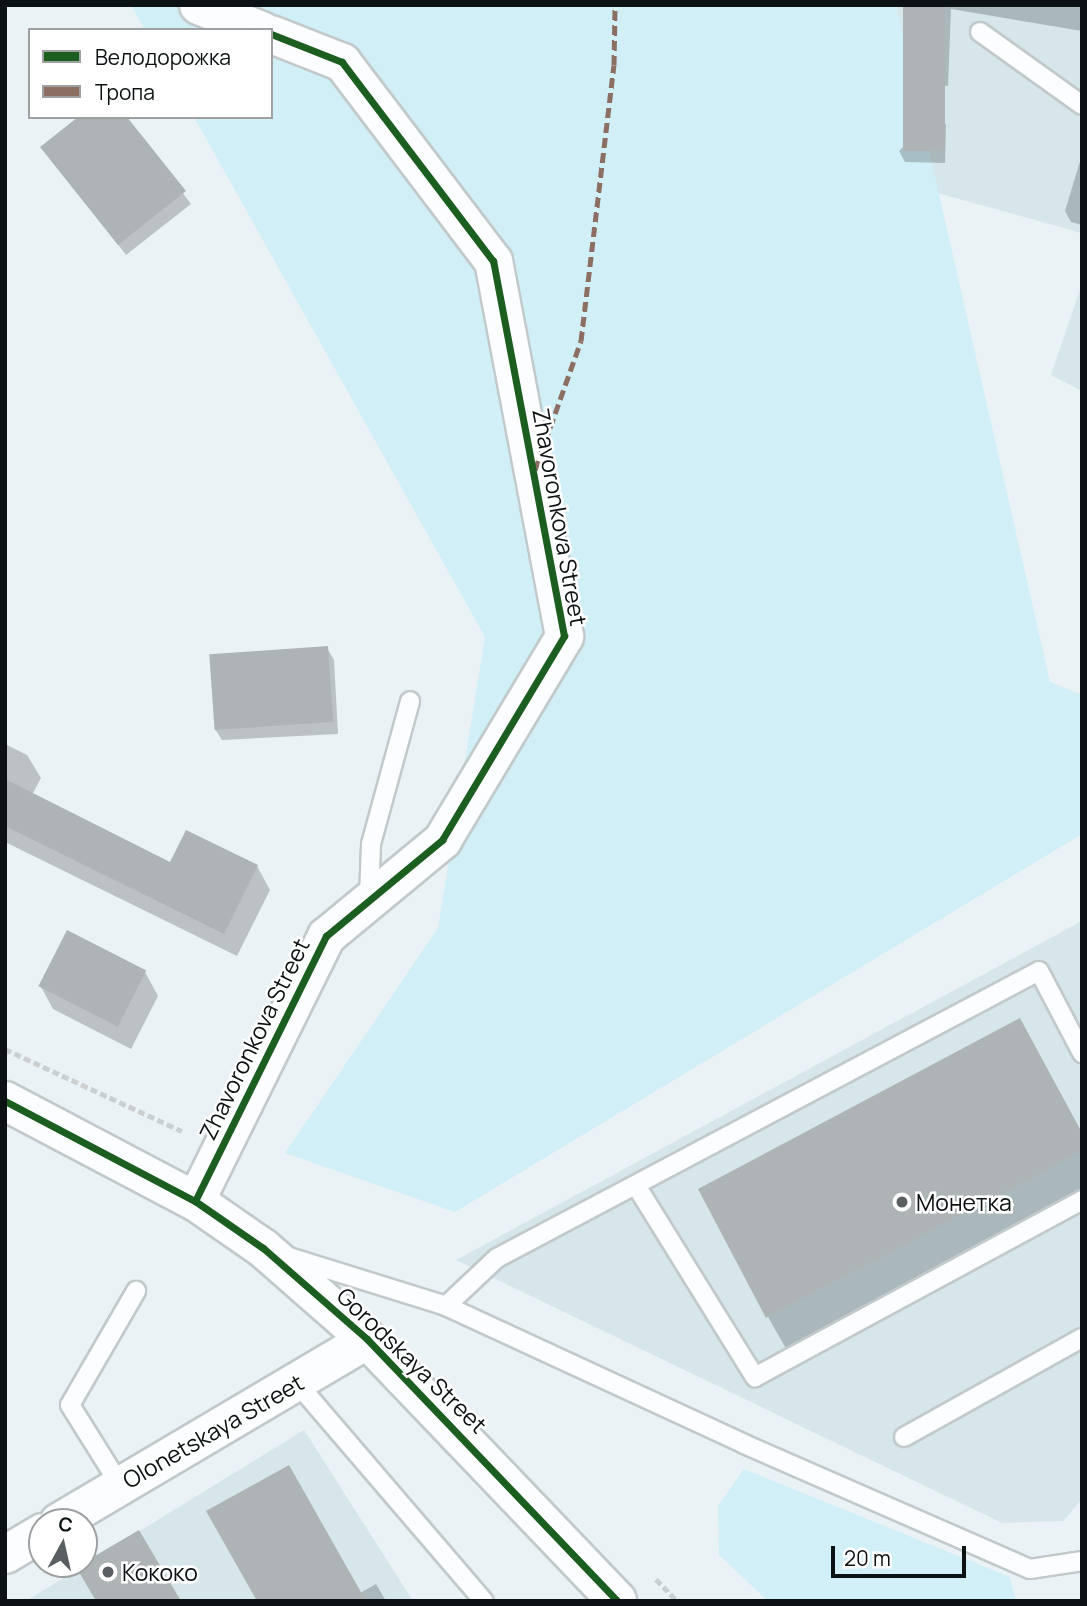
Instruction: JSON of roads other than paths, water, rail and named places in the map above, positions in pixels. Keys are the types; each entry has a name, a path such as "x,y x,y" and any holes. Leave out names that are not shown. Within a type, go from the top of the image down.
{"street":[{"path":"198,5 256,28"},
{"name":"Zhavoronkova Street","path":"195,1201 326,936 442,840 564,636 492,261 342,62 273,35"},
{"name":"Gorodskaya Street","path":"5,1101 195,1201 263,1248 367,1339 617,1601"},
{"name":"Olonetskaya Street","path":"81,1508 367,1339"},
{"path":"5,1554 28,1540"}],"lane":[{"path":"980,32 1082,105"},
{"path":"369,900 371,844 410,701"},
{"path":"446,1306 497,1258 637,1187 1039,971 1082,1053"},
{"path":"637,1187 755,1377 1082,1200"},
{"path":"263,1248 446,1306 744,1444 1030,1569 1082,1560"},
{"path":"120,1485 69,1405 136,1291"},
{"path":"904,1437 1082,1338"},
{"path":"296,1382 484,1601"}],"place":[{"name":"Монетка","path":"902,1202"},
{"name":"Кококо","path":"108,1572"}]}
